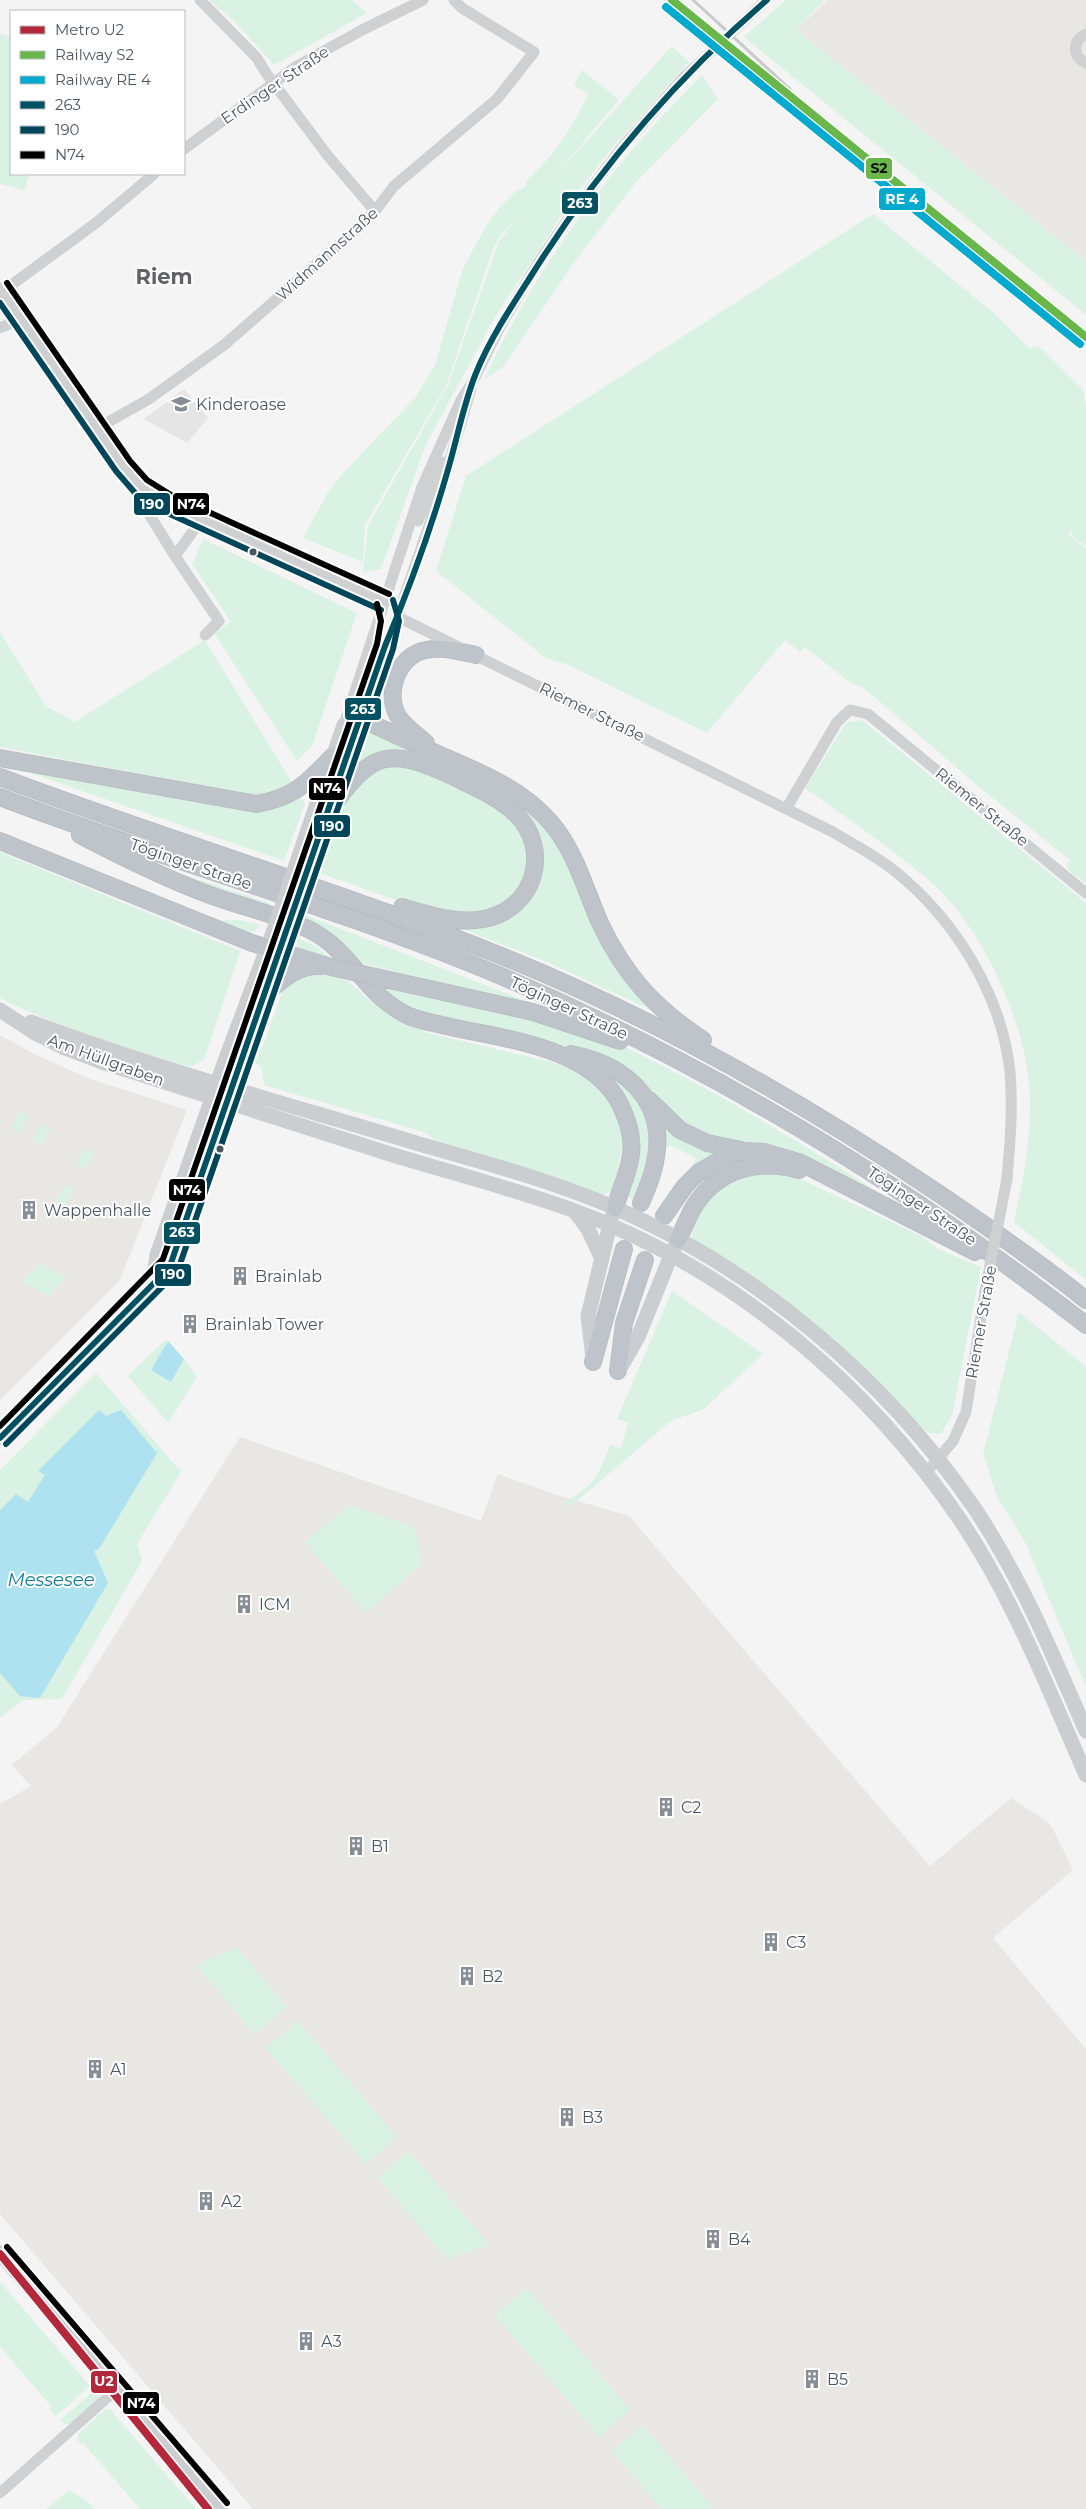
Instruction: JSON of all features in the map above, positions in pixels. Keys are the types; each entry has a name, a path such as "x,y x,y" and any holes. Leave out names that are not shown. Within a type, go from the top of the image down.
{"highway":[{"path":"441,755 400,718 393,706 394,683 403,665 414,654 423,650 450,650 476,655"},
{"path":"361,719 502,783 536,806 552,823 570,851 600,922 622,965 651,1000 681,1026 712,1046 742,1072"},
{"path":"0,758 256,804 274,801 304,786 334,755"},
{"path":"329,811 360,770 373,762 398,757 430,766 502,802 518,815 532,837 536,866 529,888 519,901 493,917 453,920 429,916 390,903 362,903"},
{"name":"Töginger Straße","path":"0,777 362,903 495,953 656,1026 814,1113 902,1168 1086,1300"},
{"name":"Töginger Straße","path":"0,797 488,971 657,1048 752,1100 845,1155 945,1221 1026,1278 1086,1325"},
{"path":"39,812 163,876 208,895 309,929 332,945 371,990 389,1005 410,1017 605,1063 629,1078 680,1130 707,1143 743,1151 774,1153 821,1173 1026,1278"},
{"path":"0,841 252,943 331,967 532,1012 623,1042 657,1048"},
{"path":"266,993 292,972 303,967 331,967"},
{"path":"544,1048 582,1065 600,1079 617,1099 626,1118 631,1131 631,1154 615,1208"},
{"path":"641,1203 654,1170 657,1138 652,1112 643,1094"},
{"path":"664,1216 685,1186 698,1172 730,1154 743,1151"},
{"path":"678,1240 696,1203 711,1185 730,1172 754,1165 786,1166 802,1171 821,1173"},
{"path":"594,1362 624,1249"},
{"path":"618,1372 624,1323 645,1260"}],"main road":[{"path":"153,1282 157,1255 217,1083 274,949 315,832 334,755 344,725 361,719"},
{"path":"315,832 329,811"},
{"path":"0,1438 171,1263 266,993 274,949"},
{"name":"Am Hüllgraben","path":"1,1013 233,1088 548,1182 615,1208 678,1240 769,1297 836,1351 884,1397 938,1459 976,1511 1036,1615 1086,1731"},
{"name":"Am Hüllgraben","path":"1,1013 65,1048 212,1098 575,1212 609,1226 670,1256 736,1296 825,1365 872,1411 926,1473 985,1560 1020,1623 1086,1775"},
{"path":"476,1180 482,1162"},
{"path":"594,1362 588,1316 615,1208"},
{"path":"575,1212 588,1229 602,1259"},
{"path":"618,1372 638,1337 678,1240"},
{"path":"0,2253 220,2509"}],"street":[{"path":"200,0 239,37 257,58 328,156 375,211"},
{"name":"Erdinger Straße","path":"185,148 274,82 362,30 423,0"},
{"name":"Widmannstraße","path":"96,429 149,399 224,345 375,211 394,186 497,100 534,52 462,8 454,0"},
{"path":"344,725 422,486 451,420 501,325 538,263 620,150 684,77 765,2"},
{"path":"1086,34 1079,38 1075,49 1078,57 1086,63"},
{"path":"153,175 96,223 1,289 96,429 141,487 167,503 385,602 394,619"},
{"path":"0,328 22,318"},
{"path":"329,811 394,619 439,497 472,383"},
{"path":"385,602 394,596 420,514 459,429"},
{"path":"141,487 139,498 219,621 205,635"},
{"path":"176,556 202,519"},
{"path":"373,639 394,619"},
{"name":"Riemer Straße","path":"394,619 476,655 786,809 864,850 896,872 934,909 970,956 994,1011 1010,1071 1011,1136 1008,1179 985,1291 966,1412 960,1431 926,1473"},
{"name":"Riemer Straße","path":"786,809 838,722 850,710 868,714 1086,893"},
{"path":"0,2493 117,2389"}],"shaded area":[{"path":"827,0 1086,0 1086,261 796,30"},
{"name":"Kinderoase","path":"184,389 208,418 187,443 144,419"},
{"path":"0,1035 34,1054 90,1079 187,1110 120,1280 0,1400"},
{"path":"240,1437 481,1521 498,1474 554,1494 629,1516 930,1866 1011,1798 1048,1822 1073,1870 993,1938 1086,2049 1086,2509 253,2509 0,2214 0,1804 31,1786 12,1765 57,1727"}],"green space":[{"path":"209,0 352,0 367,13 274,65 233,20"},
{"path":"786,0 824,0 796,30 1086,261 1086,315 744,37"},
{"path":"0,34 10,37 10,175 29,175 25,190 0,184"},
{"path":"672,46 689,62 606,155 567,207 495,317 426,444 381,569 363,572 368,526 448,385 499,241 518,218 500,236 493,249 446,386 365,525 363,562 303,538 328,492 345,471 415,398 435,365 463,268 485,228 499,208 517,190 519,191 527,185 526,181 554,152 576,119 588,94 574,85 582,70 619,100 548,184"},
{"path":"702,75 718,99 637,181 573,264 504,366 484,380 528,296 579,218 637,144"},
{"path":"873,214 995,314 1030,349 1034,346 1042,349 1083,390 1086,405 1086,546 1072,536 1071,527 1069,535 1086,548 1086,883 1072,874 1067,867 1068,862 1071,861 978,786 864,688 851,683 805,647 800,652 785,640 707,733 566,664 547,659 436,571 466,476"},
{"path":"203,539 357,613 312,746 297,761 214,633 231,622 192,564"},
{"path":"0,632 46,706 75,722 205,640 294,786 277,792 252,795 0,747"},
{"path":"862,720 1086,903 1086,1280 1014,1222 1028,1144 1030,1098 1021,1042 1012,1012 986,954 970,927 933,884 886,846 805,788 846,723"},
{"path":"363,731 373,731 497,790 529,811 552,834 656,1012 545,961 460,928 481,927 514,916 531,898 543,869 543,841 526,814 422,757 345,779"},
{"path":"381,765 410,767 430,772 438,776 453,789 483,798 510,816 521,829 528,843 531,858 528,876 506,902 494,910 481,913 443,912 400,901 320,873 333,839 329,837 339,813 357,783"},
{"path":"19,769 230,806 299,795 305,803 284,861"},
{"path":"0,852 240,951 204,1060 190,1067 166,1060 70,1028 0,998"},
{"path":"136,859 269,903 267,910"},
{"path":"305,915 554,1012 354,961 303,921"},
{"path":"240,920 261,925 253,932 246,931 243,933 218,922"},
{"path":"297,938 316,946 336,963 312,956 297,947"},
{"path":"320,971 348,981 369,1000 395,1019 428,1033 551,1062 588,1075 611,1098 624,1134 614,1189 601,1196 435,1140 424,1132 264,1085 261,1066 254,1063 264,1043 282,992 296,977"},
{"path":"378,985 548,1022 627,1048 748,1112 902,1207 783,1148 767,1143 743,1144 704,1135 683,1125 637,1076 622,1064 588,1051 416,1013 398,1004"},
{"path":"601,1067 636,1096 649,1125 650,1138 647,1163 632,1199 627,1196 638,1156 637,1128 634,1115 629,1102 621,1090"},
{"path":"20,1112 29,1117 20,1133 11,1128"},
{"path":"661,1119 723,1152 701,1161 691,1169 696,1158 670,1145 665,1148 665,1133"},
{"path":"42,1124 51,1129 42,1145 33,1140"},
{"path":"85,1149 94,1154 85,1169 76,1164"},
{"path":"759,1172 792,1175 921,1236 938,1249 981,1267 952,1415 941,1434 929,1433 916,1425 692,1240 692,1232 697,1214 707,1198 721,1185 732,1179"},
{"path":"65,1185 74,1190 65,1206 56,1201"},
{"path":"41,1264 66,1278 49,1296 22,1281"},
{"path":"672,1291 763,1354 704,1409 671,1421 572,1505 564,1502 582,1491 594,1480 610,1445 621,1448 628,1423 617,1419"},
{"path":"1019,1312 1086,1367 1086,1687 1025,1542 997,1497 983,1454"},
{"path":"166,1339 168,1341 152,1370 171,1381 184,1359 197,1377 168,1423 128,1376"},
{"name":"Messesee","path":"96,1373 181,1472 137,1544 142,1561 62,1699 23,1700 0,1718 0,1470"},
{"path":"350,1505 412,1526 416,1533 421,1565 366,1613 305,1542"},
{"path":"236,1947 287,2007 255,2034 196,1965"},
{"path":"298,2021 397,2137 366,2164 266,2048"},
{"path":"409,2151 489,2245 447,2259 378,2178"},
{"path":"0,2282 90,2386 56,2416 49,2408 51,2406 0,2347"},
{"path":"527,2288 630,2410 599,2437 495,2315"},
{"path":"94,2391 101,2398 72,2424 65,2424 60,2420"},
{"path":"110,2409 196,2509 140,2509 83,2443 81,2444 77,2440 79,2433 105,2410"},
{"path":"643,2425 714,2509 661,2509 612,2451"},
{"path":"69,2490 88,2502 94,2509 46,2509"}],"water":[{"path":"168,1341 184,1359 171,1382 151,1370"},
{"name":"Messesee","path":"99,1410 106,1416 121,1410 157,1453 99,1549 94,1551 108,1583 40,1698 20,1696 0,1673 0,1510 16,1494 28,1502 45,1475 38,1471"}],"railway":[{"path":"693,0 790,89"}],"metro line":[{"name":"U2","path":"0,2254 208,2509"}],"rail line":[{"name":"S2","path":"672,0 1086,337"}],"transit line":[{"name":"263","path":"0,1438 163,1274 171,1263 385,646 426,539 447,473 467,397 488,348 508,311 582,200 638,129 700,62 767,0"},
{"path":"666,7 1080,344"},
{"name":"N74","path":"7,283 130,461 147,480 171,495 389,594"},
{"name":"190","path":"0,303 116,471 136,494 163,511 381,610"},
{"name":"190","path":"6,1444 169,1280 179,1267 393,649 399,621 393,600"},
{"name":"N74","path":"0,1426 163,1259 377,644 381,621 377,604"},
{"name":"N74","path":"7,2247 227,2503"}],"place":[{"name":"Kinderoase","path":"181,404"},
{"name":"Wappenhalle","path":"29,1210"},
{"name":"Brainlab","path":"240,1276"},
{"name":"Brainlab Tower","path":"190,1324"},
{"name":"ICM","path":"244,1604"},
{"name":"C2","path":"666,1807"},
{"name":"B1","path":"356,1846"},
{"name":"C3","path":"771,1942"},
{"name":"B2","path":"467,1976"},
{"name":"A1","path":"95,2069"},
{"name":"B3","path":"567,2117"},
{"name":"A2","path":"206,2201"},
{"name":"B4","path":"713,2239"},
{"name":"A3","path":"306,2341"},
{"name":"B5","path":"812,2379"}],"district":[{"name":"Riem","path":"164,276"}]}
